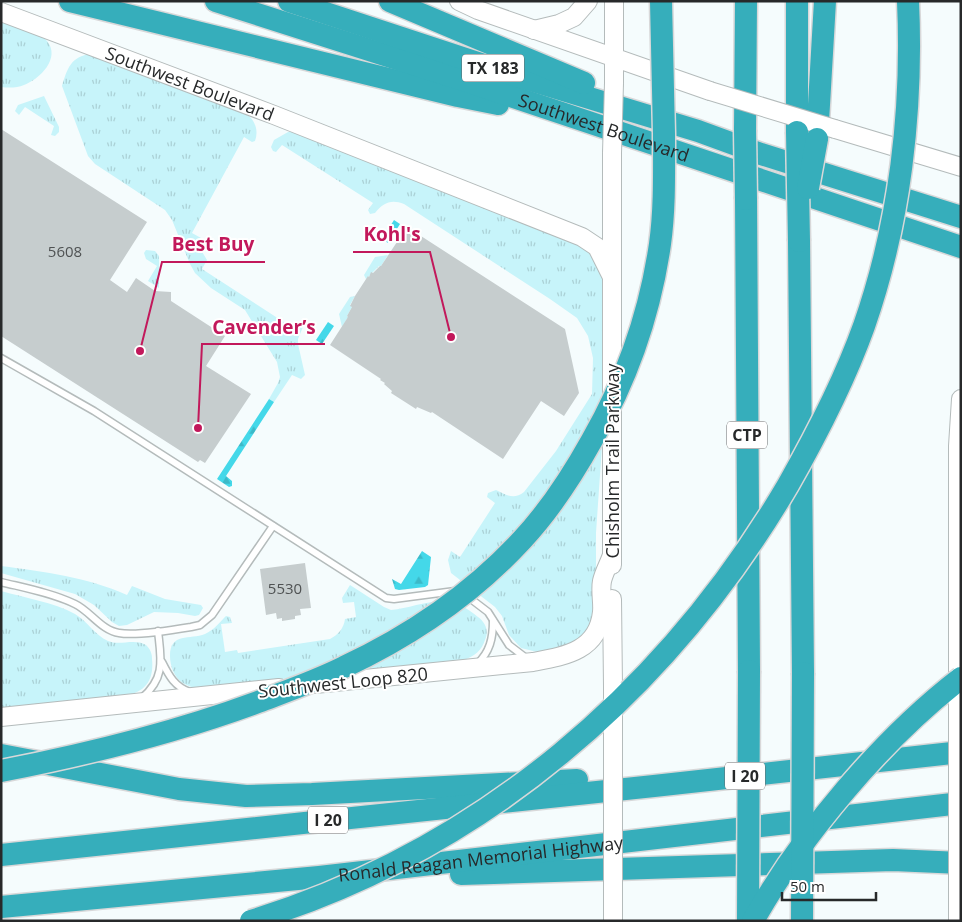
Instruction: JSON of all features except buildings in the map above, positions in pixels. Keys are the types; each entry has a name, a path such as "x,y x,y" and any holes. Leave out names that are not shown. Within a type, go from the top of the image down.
{"highway":[{"path":"70,1 458,96 589,123"},
{"name":"Southwest Boulevard","path":"216,1 458,78 961,248"},
{"name":"Southwest Boulevard","path":"289,1 517,76 698,131 761,154 961,217"},
{"path":"390,1 414,13 698,131"},
{"path":"1,772 96,752 177,730 234,711 342,669 400,637 436,614 501,561 538,521 569,479 608,411 629,362 648,303 659,247 664,203 661,1"},
{"name":"CTP","path":"746,1 745,130 749,671 748,921"},
{"path":"797,1 816,133"},
{"path":"802,921 803,673 799,241 816,133 825,1"},
{"path":"252,921 306,902 378,871 447,834 511,792 573,744 634,688 689,627 736,566 767,519 814,438 852,359 874,295 893,216 904,141 908,67 908,1"},
{"path":"753,921 781,875 832,806 902,731 959,678"},
{"name":"I 20","path":"1,854 961,752"},
{"path":"1,755 171,788 246,796 622,778 654,786"},
{"name":"Ronald Reagan Memorial Highway","path":"1,908 319,877 961,803"},
{"path":"319,877 364,884 457,874 893,860 961,863"},
{"path":"893,860 961,872"}],"main road":[{"path":"459,1 478,10 710,91 816,133 961,167"},
{"path":"534,30 560,24 574,17 588,1"},
{"name":"Chisholm Trail Parkway","path":"613,921 612,153 615,58 614,1"},
{"name":"Southwest Boulevard","path":"1,12 274,115 582,237 597,247 612,277"},
{"path":"958,921 958,446 961,399"},
{"name":"Southwest Loop 820","path":"1,717 471,669 533,662 567,655 580,649 592,639 598,627 602,612 602,582 612,555"}],"lane":[{"path":"1,358 94,410 386,598 394,599 452,590 466,596 488,612 509,645 533,662"},
{"path":"1,582 59,597 76,604 110,630 117,633 129,634 191,627 206,621 221,603 273,526"},
{"path":"471,669 481,660 490,646 493,620"},
{"path":"158,631 162,661 177,686 206,696"},
{"path":"132,704 142,698 154,686 162,661"}],"green space":[{"path":"1,20 38,34 47,41 51,48 50,61 42,73 30,82 13,88 1,87"},
{"path":"91,54 244,112 253,121 257,133 255,141 252,142 244,137 192,233 201,238 201,250 207,260 202,269 296,330 302,322 305,322 298,339 298,344 305,375 301,379 292,375 274,402 269,399 280,377 277,362 245,310 211,288 195,273 172,220 165,210 95,164 88,156 62,86 71,64 79,57"},
{"path":"44,96 59,127 59,132 55,136 51,135 54,126 25,107 19,115 15,111 18,105"},
{"path":"288,132 297,132 592,250 602,274 602,446 596,533 596,613 593,625 575,645 537,652 521,648 509,635 502,616 495,607 451,573 448,560 451,551 460,557 495,503 487,497 488,493 496,490 507,495 517,496 524,492 556,451 592,394 593,358 588,336 577,318 404,204 391,202 381,207 375,213 370,214 368,210 373,203 282,145 276,152 273,151 271,147 274,140"},
{"path":"394,220 400,224 388,243 382,239"},
{"path":"146,250 155,251 159,256 159,288 148,281 157,266 146,259 144,253"},
{"path":"388,255 381,266 366,279 364,275 375,257"},
{"path":"355,296 350,305 352,307 348,317 342,327 339,314 350,297"},
{"path":"328,322 334,326 322,344 316,340"},
{"path":"269,399 274,402 226,476 232,481 232,486 229,487 217,479"},
{"path":"422,551 431,557 428,585 425,587 395,589 392,579 401,584"},
{"path":"1,566 81,579 127,595 132,586 165,599 201,605 203,608 199,615 195,616 154,612 127,625 119,626 94,605 75,594 1,573"},
{"path":"350,585 391,610 436,601 445,601 462,606 478,617 485,625 487,633 484,644 477,653 463,660 198,688 183,683 173,671 170,656 173,643 182,638 205,634 217,626 226,616 230,617 232,623 221,624 225,652 237,650 238,653 330,639 340,631 345,619 356,617 354,602 343,603 342,598"},
{"path":"1,591 48,603 75,614 108,641 117,643 137,642 146,645 152,657 152,672 148,683 135,693 128,695 1,709"}],"place":[{"name":"Kohl's","path":"451,337"},
{"name":"Best Buy","path":"140,351"},
{"name":"Cavender’s","path":"198,428"}]}
